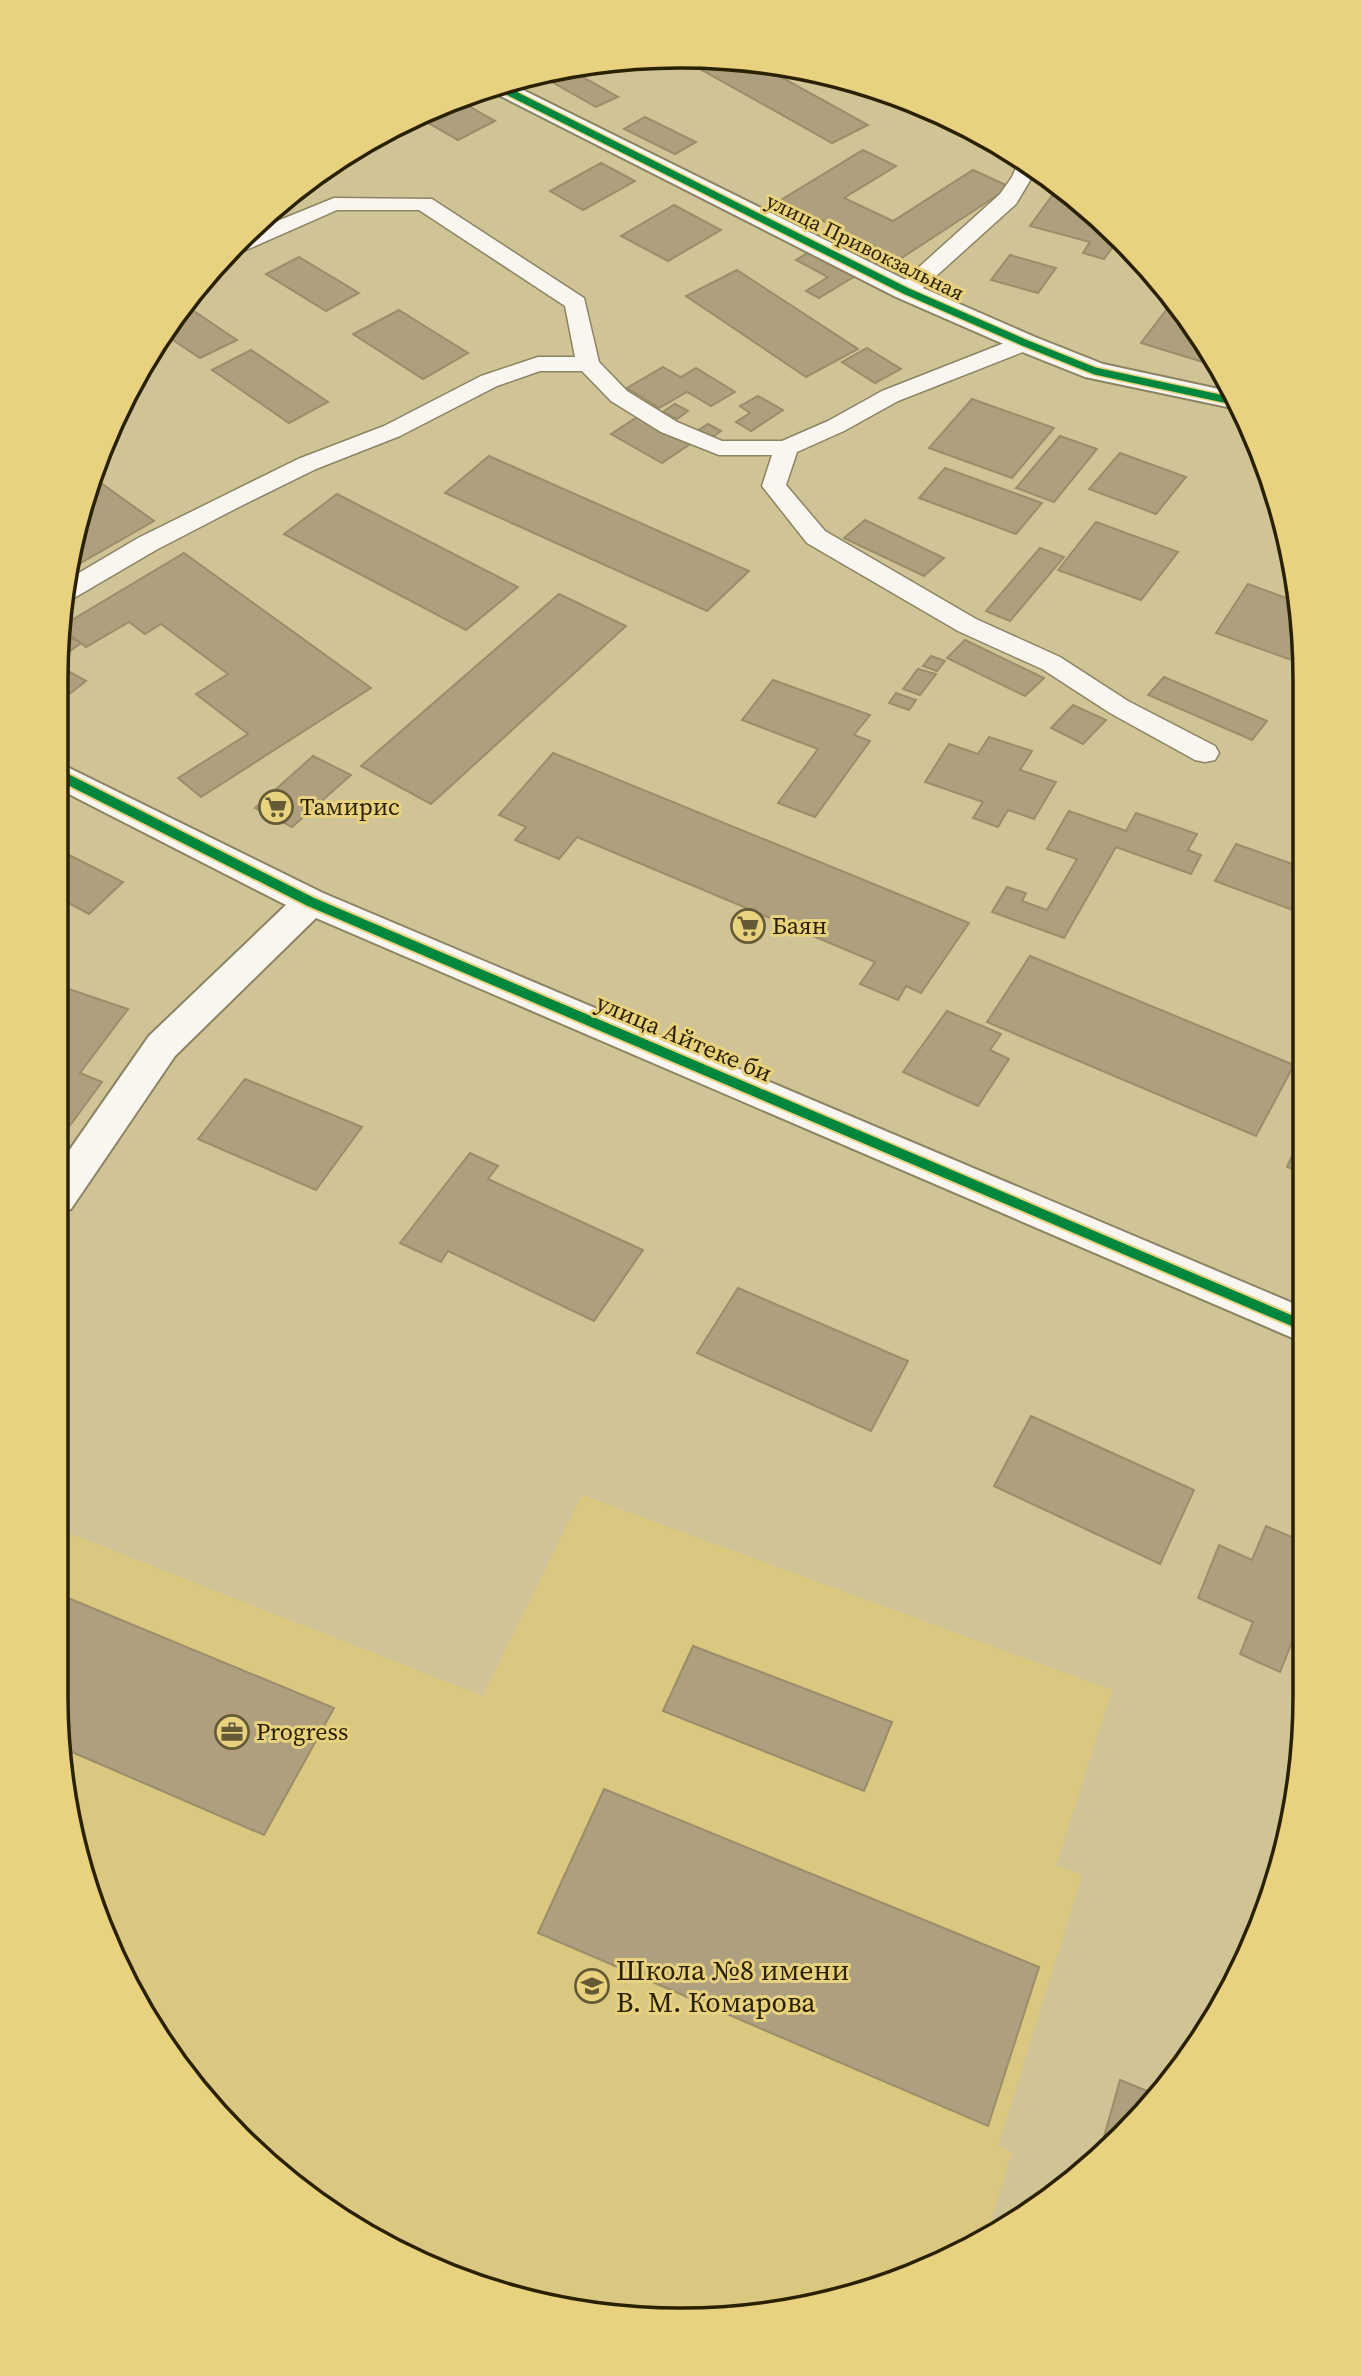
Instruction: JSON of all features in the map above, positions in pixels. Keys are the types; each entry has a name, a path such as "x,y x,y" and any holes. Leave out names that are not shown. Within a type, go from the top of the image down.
{"street":[{"name":"улица Привокзальная","path":"510,93 906,291 1024,343 1095,370 1224,399"},
{"name":"улица Айтеке би","path":"68,780 311,902 1293,1321"},
{"path":"68,1182 162,1046 311,902"}],"lane":[{"path":"906,291 1008,199 1024,173"},
{"path":"261,235 334,204 424,204 576,303 588,364 619,396 669,427 719,448 786,447 836,426 890,396 1024,343"},
{"path":"76,586 147,544 228,503 307,464 391,431 489,381 538,363 588,364"},
{"path":"786,447 774,486 816,537 967,625 1051,663 1119,707 1205,753"}],"shaded area":[{"name":"Школа №8 имени В. М. Комарова","path":"582,1495 1112,1690 1056,1865 1082,1875 998,2146 1012,2152 990,2224 915,2261 839,2287 800,2296 760,2303 680,2308 601,2303 522,2287 484,2275 410,2245 374,2226 340,2205 277,2156 220,2099 171,2036 150,2002 115,1930 89,1854 73,1775 70,1736 68,1533 483,1696"}],"building":[{"path":"700,69 780,77 868,125 832,143"},
{"path":"582,76 618,97 596,107 552,82"},
{"path":"469,106 495,121 458,140 428,123"},
{"path":"645,117 696,142 675,154 624,129"},
{"path":"863,150 896,166 844,198 893,221 973,170 1010,187 900,259 781,200"},
{"path":"601,163 635,181 583,210 550,191"},
{"path":"1053,195 1113,248 1104,259 1083,253 1090,242 1030,226"},
{"path":"674,205 721,230 668,261 621,236"},
{"path":"809,252 855,276 819,298 806,291 828,277 796,260"},
{"path":"1010,255 1056,268 1038,293 991,280"},
{"path":"299,257 359,293 326,311 266,274"},
{"path":"737,270 858,349 806,377 686,296"},
{"path":"1167,309 1204,362 1141,343"},
{"path":"193,310 237,340 200,358 172,339"},
{"path":"399,310 468,353 423,379 353,334"},
{"path":"867,348 901,369 875,383 842,362"},
{"path":"251,350 328,402 289,423 212,370"},
{"path":"663,367 681,377 696,368 735,392 711,406 687,392 659,408 627,388"},
{"path":"758,396 783,410 751,431 736,422 750,413 740,406"},
{"path":"972,399 1054,428 1012,478 929,448"},
{"path":"675,404 688,411 677,419 663,412"},
{"path":"639,416 690,444 662,463 611,434"},
{"path":"708,424 721,431 710,439 696,432"},
{"path":"1060,436 1097,449 1054,502 1016,488"},
{"path":"1120,453 1186,477 1156,514 1089,489"},
{"path":"489,456 749,571 707,611 445,493"},
{"path":"945,468 1042,503 1016,534 919,498"},
{"path":"101,483 154,521 80,564"},
{"path":"337,494 518,587 466,630 284,534"},
{"path":"865,520 944,558 924,576 844,538"},
{"path":"1096,522 1178,552 1141,600 1058,570"},
{"path":"1040,548 1064,557 1010,621 986,611"},
{"path":"184,553 371,688 201,797 178,778 248,734 196,694 228,674 161,624 145,634 129,622 86,647 70,635 72,620"},
{"path":"1248,584 1288,598 1292,660 1216,633"},
{"path":"559,594 626,626 431,804 361,766"},
{"path":"70,637 81,643 69,651"},
{"path":"965,640 1044,678 1025,696 947,658"},
{"path":"931,656 945,661 937,671 923,666"},
{"path":"918,669 936,674 920,695 903,689"},
{"path":"68,671 86,681 68,695"},
{"path":"1164,677 1267,721 1252,740 1148,695"},
{"path":"773,680 870,715 854,735 870,741 815,817 778,803 818,749 742,720"},
{"path":"896,693 916,700 909,710 889,703"},
{"path":"1073,705 1106,720 1083,744 1051,728"},
{"path":"989,737 1032,751 1020,770 1056,782 1034,819 1008,810 998,827 973,818 983,802 925,782 949,744 978,754"},
{"path":"553,753 969,923 921,993 906,986 898,1000 860,984 875,962 577,837 559,859 515,840 526,827 499,815"},
{"path":"313,756 351,775 292,827 255,808"},
{"path":"1069,811 1126,831 1136,813 1197,834 1188,850 1201,855 1191,874 1116,847 1064,938 992,912 1007,887 1026,893 1022,901 1047,910 1077,859 1047,849"},
{"path":"1236,844 1293,864 1293,910 1215,881"},
{"path":"68,854 123,882 89,914 68,903"},
{"path":"1030,956 1293,1065 1293,1067 1256,1136 987,1022"},
{"path":"68,989 128,1009 80,1073 102,1082 68,1128"},
{"path":"947,1011 1001,1034 990,1050 1009,1059 978,1106 903,1072"},
{"path":"245,1079 362,1127 316,1190 198,1139"},
{"path":"470,1153 498,1166 488,1179 643,1250 594,1321 448,1251 441,1262 400,1243"},
{"path":"1293,1154 1293,1169 1287,1167"},
{"path":"738,1288 908,1361 871,1431 697,1353"},
{"path":"1031,1416 1194,1490 1160,1564 994,1486"},
{"path":"1266,1526 1293,1538 1293,1640 1280,1672 1240,1654 1253,1622 1198,1598 1219,1545 1252,1560"},
{"path":"68,1598 334,1708 264,1835 71,1752"},
{"path":"693,1646 892,1722 864,1791 663,1711"},
{"path":"604,1789 1039,1967 988,2126 538,1933"},
{"path":"1120,2080 1147,2091 1141,2099 1104,2137"}],"cycle path":[{"path":"510,93 906,291 1025,343 1095,371 1224,399"},
{"path":"68,780 311,902 1293,1321"}],"place":[{"name":"Тамирис","path":"276,807"},
{"name":"Баян","path":"748,926"},
{"name":"Progress","path":"232,1732"},
{"name":"Школа №8 имени В. М. Комарова","path":"592,1986"}]}
